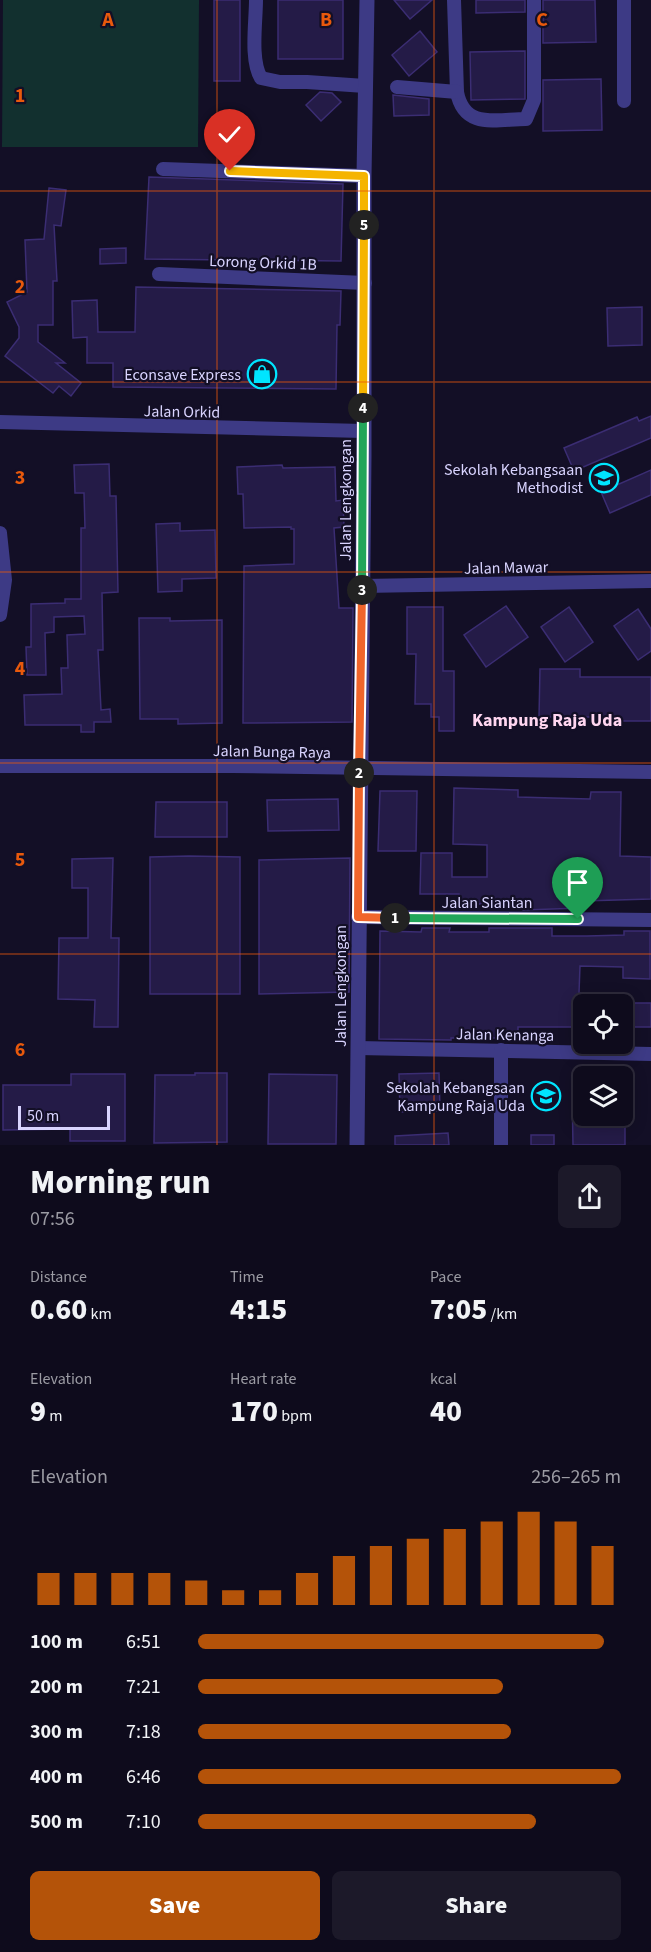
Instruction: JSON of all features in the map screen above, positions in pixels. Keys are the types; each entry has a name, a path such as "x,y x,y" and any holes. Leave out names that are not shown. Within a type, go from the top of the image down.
{"street":[{"path":"256,0 256,59 257,70 261,78 280,82 365,86"},
{"name":"Jalan Lengkongan","path":"357,1145 366,0"},
{"path":"454,0 457,92 463,111 475,120 526,119 534,100 534,0"},
{"path":"624,0 624,101"},
{"path":"397,87 457,92"},
{"path":"163,169 364,176"},
{"name":"Lorong Orkid 1B","path":"159,274 365,283"},
{"name":"Jalan Orkid","path":"0,422 363,431"},
{"path":"0,533 5,567 0,615"},
{"name":"Jalan Mawar","path":"362,586 651,581"},
{"name":"Jalan Bunga Raya","path":"0,766 232,766 651,772"},
{"name":"Jalan Siantan","path":"358,917 651,920"},
{"name":"Jalan Kenanga","path":"358,1048 651,1054"},
{"path":"501,1050 501,1145"}],"green space":[{"path":"3,0 199,0 198,147 2,147"}],"building":[{"path":"214,0 240,0 240,81 214,81"},
{"path":"278,0 343,0 343,59 278,59"},
{"path":"394,0 432,0 410,19"},
{"path":"476,0 525,0 525,12 476,13"},
{"path":"543,0 595,0 596,42 543,43"},
{"path":"420,31 437,52 409,76 392,55"},
{"path":"525,51 525,99 471,100 470,52"},
{"path":"601,79 602,130 543,131 543,80"},
{"path":"320,92 332,93 341,102 321,121 306,105"},
{"path":"393,95 429,99 429,115 394,116"},
{"path":"149,177 343,184 341,261 145,259"},
{"path":"49,188 66,190 61,226 54,225 57,281 53,281 53,325 38,325 38,342 65,363 56,363 81,383 71,396 59,386 53,393 5,356 19,338 19,327 7,302 27,292 25,240 44,239"},
{"path":"126,248 126,263 100,264 100,249"},
{"path":"136,287 341,291 340,325 337,325 336,389 113,387 113,363 87,363 87,337 73,338 72,301 97,300 98,332 135,332"},
{"path":"642,307 642,345 608,346 607,308"},
{"path":"651,416 651,438 574,471 564,448 637,417 639,421"},
{"path":"109,464 110,496 116,496 118,592 102,593 103,650 98,650 101,710 110,709 111,722 94,722 94,732 81,732 81,725 25,725 24,695 62,694 61,668 68,668 67,635 85,634 84,616 54,617 54,632 45,633 46,675 27,675 26,647 31,647 31,604 65,603 65,599 81,599 81,528 85,528 84,493 75,493 74,465"},
{"path":"282,465 283,468 335,467 336,501 343,500 344,527 334,528 339,608 353,608 352,722 243,723 244,566 294,564 294,529 291,527 244,528 243,494 238,494 237,467"},
{"path":"651,470 651,495 610,513 601,492"},
{"path":"180,523 180,531 215,530 216,578 182,579 182,591 158,592 156,524"},
{"path":"506,606 528,637 486,667 464,635"},
{"path":"407,607 443,607 443,671 454,671 454,731 439,731 439,717 431,717 431,704 415,704 416,654 407,654"},
{"path":"569,607 593,642 565,662 541,627"},
{"path":"638,609 651,629 651,651 638,660 614,626"},
{"path":"139,618 170,618 170,621 222,620 222,723 178,724 178,719 140,719"},
{"path":"540,669 580,669 580,677 651,677 651,721 597,721 597,717 539,717"},
{"path":"454,788 518,790 518,797 590,799 591,792 621,792 620,856 651,857 651,899 583,901 583,908 523,910 520,907 459,904 459,894 420,894 421,853 452,853 452,877 487,877 487,845 453,844"},
{"path":"380,791 417,791 416,851 378,851"},
{"path":"338,799 339,830 268,831 267,800"},
{"path":"156,802 227,802 227,837 155,837"},
{"path":"150,857 240,857 240,994 150,994"},
{"path":"113,858 111,938 119,938 118,1027 94,1027 95,1000 58,999 59,938 88,938 88,888 72,888 72,859"},
{"path":"350,858 349,992 259,994 259,860"},
{"path":"422,928 450,928 449,932 489,932 489,928 552,928 552,936 587,936 624,935 624,931 650,931 650,979 623,978 623,967 580,966 579,993 584,994 573,994 573,1027 518,1027 518,1038 379,1039 380,931 421,932"},
{"path":"633,1003 651,1003 651,1027 633,1027"},
{"path":"195,1073 227,1073 227,1142 154,1143 155,1075 195,1075"},
{"path":"439,1073 440,1111 400,1112 399,1074"},
{"path":"71,1074 125,1074 125,1141 70,1141 70,1129 3,1130 3,1085 71,1085"},
{"path":"269,1074 337,1075 336,1144 268,1144"},
{"path":"572,1090 573,1126 625,1126 625,1145 573,1145"},
{"path":"448,1133 449,1145 395,1145 395,1136"},
{"path":"531,1135 554,1135 554,1145 531,1145"}],"place":[{"name":"Econsave Express","path":"262,374"},
{"name":"Sekolah Kebangsaan Methodist","path":"604,478"},
{"name":"Sekolah Kebangsaan Kampung Raja Uda","path":"546,1096"}],"district":[{"name":"Kampung Raja Uda","path":"547,720"}],"route":[{"path":"230,171 364,176 364,457 358,917 578,919"}]}
